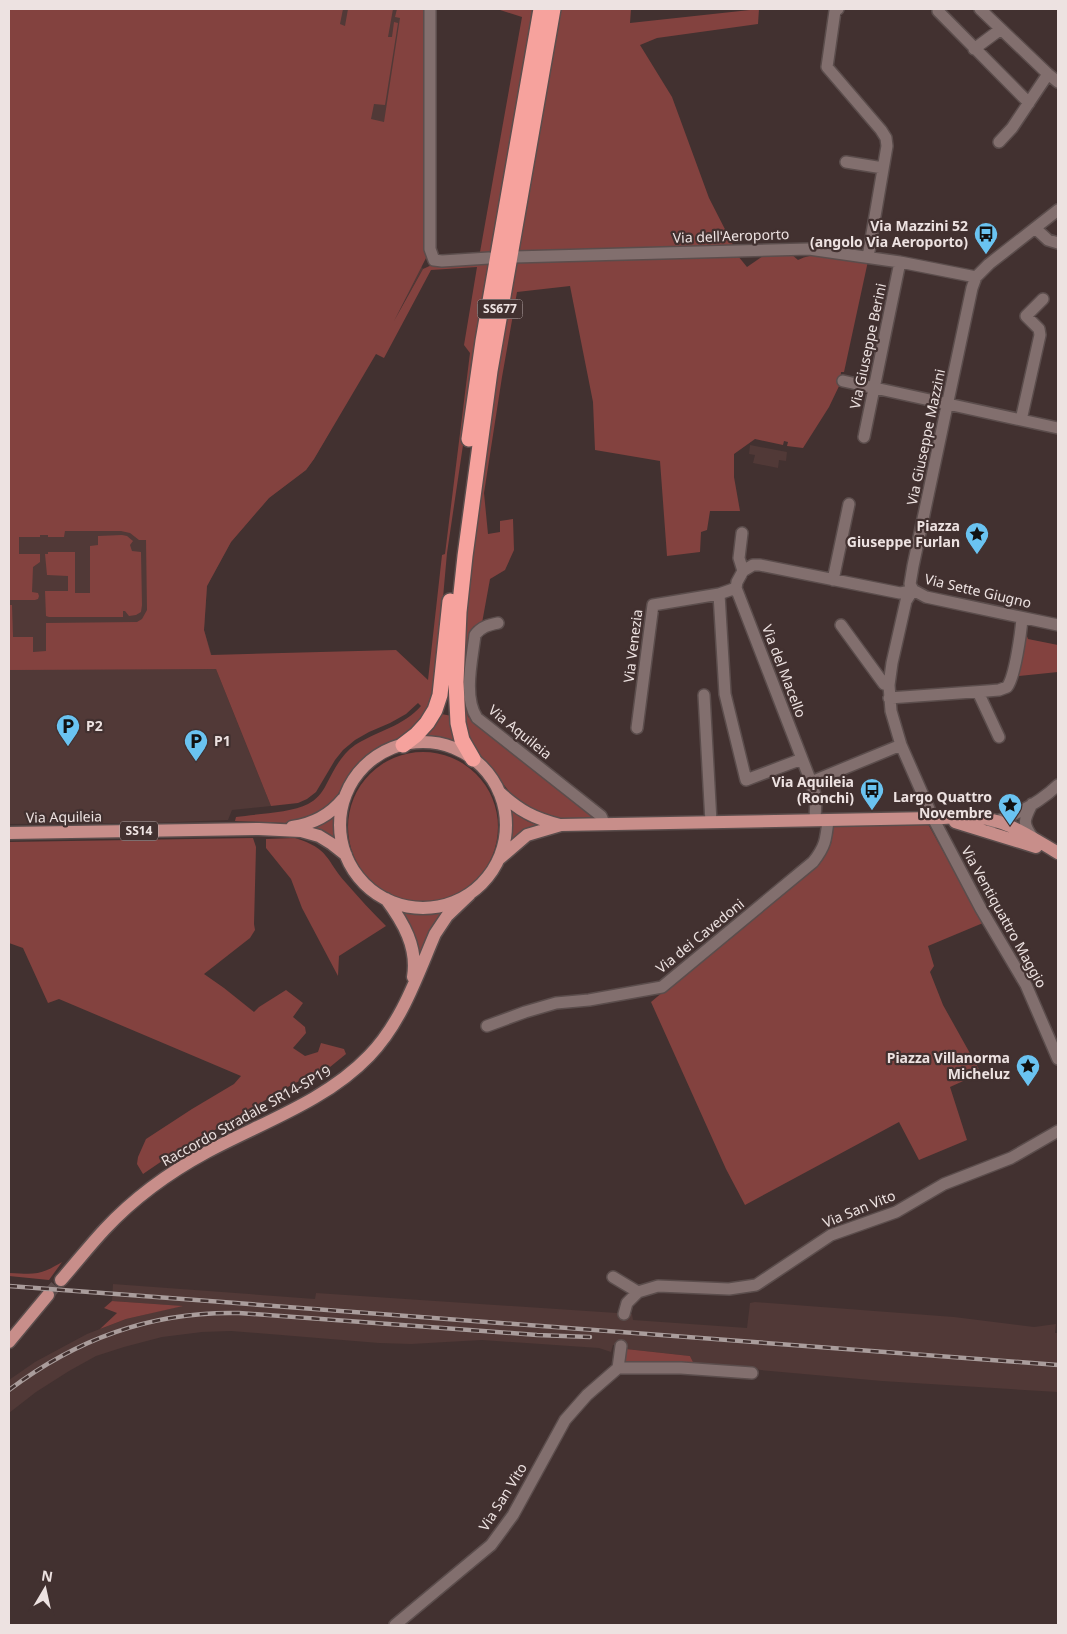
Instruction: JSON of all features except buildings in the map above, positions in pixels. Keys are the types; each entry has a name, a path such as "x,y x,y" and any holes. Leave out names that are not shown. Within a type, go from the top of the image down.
{"highway":[{"name":"SS677","path":"402,745 427,724 435,710 440,694 460,506 483,341 541,9"},
{"name":"SS677","path":"473,759 462,740 458,723 456,682 459,612 463,574 490,371 552,9"}],"main road":[{"name":"SS14","path":"419,742 451,747 473,759 492,778 504,808 505,839 499,859 492,872 480,886 469,894 453,903 437,907 410,907 375,893 350,866 341,840 340,821 345,796 362,769 374,758 388,750 419,742"},
{"name":"SS14","path":"499,792 523,811 540,820 561,825"},
{"name":"Via Aquileia","path":"270,829 299,826 323,818 345,796"},
{"path":"933,818 956,822 1058,854"},
{"path":"604,823 980,818 996,821 1033,838 1058,854"},
{"name":"SS14","path":"499,859 527,835 561,825 604,823"},
{"name":"Via Aquileia","path":"9,833 270,829 301,831 319,836 346,855"},
{"name":"Raccordo Stradale SR14-SP19","path":"61,1280 104,1230 128,1206 167,1176 206,1152 313,1098 339,1083 350,1074 369,1056 390,1031 399,1016 440,924 469,894"},
{"name":"Raccordo Stradale SR14-SP19","path":"386,899 407,930 412,947 414,973 411,988"},
{"path":"9,1342 48,1295"}],"street":[{"path":"430,9 430,249 434,260 489,258"},
{"path":"838,9 835,11 827,67 881,130 886,138 887,146 868,257"},
{"path":"980,9 1058,82"},
{"path":"938,11 1029,103"},
{"path":"974,48 1001,29"},
{"path":"999,142 1012,128 1048,74"},
{"path":"846,162 883,168"},
{"path":"976,277 989,264 1058,210"},
{"path":"1035,228 1048,240 1058,243"},
{"name":"Via dell'Aeroporto","path":"514,257 809,249 900,262 976,277"},
{"name":"Via Giuseppe Berini","path":"864,437 900,262"},
{"name":"Via Giuseppe Mazzini","path":"933,818 902,745 891,711 889,685 905,605 913,590 910,584 913,566 949,404 972,288 976,277"},
{"path":"1021,420 1040,335 1039,329 1026,316 1043,299"},
{"path":"843,381 1058,428"},
{"path":"833,580 849,504"},
{"path":"736,588 742,571 739,558 742,533"},
{"name":"Via Sette Giugno","path":"742,571 760,565 900,593 913,590 926,597 1022,623 1058,625"},
{"name":"Via Venezia","path":"637,728 653,605 719,594 736,588"},
{"name":"Via del Macello","path":"736,588 811,782 816,798 814,820"},
{"path":"719,594 725,694 746,780 802,759"},
{"name":"Via Aquileia","path":"498,623 478,630 475,635 469,693 472,711 477,718 601,816 604,823"},
{"path":"889,698 999,690 1009,685 1022,623"},
{"path":"841,625 884,684 889,685"},
{"path":"978,692 999,737"},
{"path":"704,695 711,822"},
{"path":"811,782 902,745"},
{"path":"956,822 989,824 1015,814 1048,795 1058,785"},
{"path":"1032,804 1024,823 1033,838"},
{"name":"Via Ventiquattro Maggio","path":"933,818 980,909 1026,985 1058,1059"},
{"name":"Via dei Cavedoni","path":"487,1026 524,1012 556,1003 589,1000 662,987 813,862 823,849 827,835 828,820"},
{"name":"Via San Vito","path":"638,1292 658,1286 729,1289 756,1285 831,1234 896,1212 944,1184 1011,1158 1058,1131"},
{"path":"613,1277 638,1292 627,1302 624,1314"},
{"path":"621,1346 618,1368 681,1368 752,1373"},
{"name":"Via San Vito","path":"395,1625 491,1545 512,1515 566,1420 587,1394 618,1368"}],"shaded area":[{"path":"9,9 425,9 421,266 423,269 314,459 306,470 269,498 231,542 207,586 204,630 216,669 271,806 232,810 228,820 150,823 9,824"},
{"path":"9,9 343,9 340,24 345,26 348,9 393,9 388,37 392,37 394,22 398,23 385,105 374,104 371,119 384,122 400,18 395,17 397,9 425,9 426,258 394,321 423,269 434,264 490,263 447,553 434,698 421,722 402,737 376,750 354,768 333,802 320,814 303,821 285,823 235,821 236,817 283,811 301,807 311,802 321,793 338,764 350,749 363,740 407,719 421,706 418,703 406,714 355,740 343,750 316,792 307,799 298,803 271,806 216,669 9,670 9,605 12,605 13,637 33,637 33,652 46,651 46,623 137,622 142,619 147,610 146,540 139,540 130,533 121,531 65,531 64,537 40,535 40,537 19,537 19,554 40,554 40,562 33,567 32,592 38,593 39,596 35,600 9,600","holes":["477,267 464,345 470,353 445,554 442,555 428,680 396,650 211,655 204,630 207,586 231,542 269,498 306,470 376,354 384,358 431,270"]},
{"path":"497,9 535,9 492,252 480,252 522,17"},
{"path":"557,9 631,9 630,23 759,9 758,24 657,38 640,45 672,97 709,198 733,245 515,252"},
{"path":"791,254 798,260 815,255 823,255 868,261 844,372 841,372 840,384 829,407 803,448 787,446 788,442 784,441 783,445 755,439 734,454 734,477 740,511 710,511 707,530 701,532 700,552 667,556 660,461 595,450 593,402 570,286 517,292 484,493 488,534 500,532 500,521 513,519 514,550 505,570 490,579 482,623 473,627 466,694 468,717 593,814 595,818 555,818 542,816 517,802 488,764 470,747 462,717 464,638 485,438 514,263 738,256 747,267 763,256"},
{"path":"750,445 787,452 786,461 779,460 778,468 753,463 755,455 749,454"},
{"path":"98,536 127,536 133,541 130,545 132,551 141,552 141,612 129,616 123,611 123,617 46,616 45,591 68,591 68,576 47,575 45,554 48,554 48,552 75,552 75,593 90,593 90,546 98,545"},
{"path":"1026,633 1028,639 1058,645 1058,672 1019,676 1016,669"},
{"path":"436,713 452,716 459,748 439,742 416,741"},
{"path":"423,752 438,753 452,757 465,764 476,774 486,785 493,798 497,812 497,842 493,856 486,869 476,880 465,890 452,897 438,901 423,902 408,901 394,897 381,890 370,880 360,869 353,856 349,842 348,827 349,812 353,798 360,785 370,774 381,764 394,757 408,753"},
{"path":"510,809 527,821 537,825 510,843 508,810"},
{"path":"337,813 336,830 338,841 312,828"},
{"path":"928,824 983,923 928,946 934,966 930,972 943,1005 981,1073 950,1087 967,1140 919,1160 899,1122 745,1205 726,1169 651,1002 819,861 831,844 833,826"},
{"path":"253,838 256,847 255,930 250,938 204,974 254,1012 286,990 303,1003 293,1017 305,1027 306,1033 293,1048 305,1056 318,1052 321,1043 344,1049 346,1054 330,1067 293,1084 165,1159 143,1174 137,1164 146,1139 234,1084 241,1076 59,999 48,1003 23,948 9,943 9,842"},
{"path":"295,838 315,846 321,851 339,875 386,926 339,956 338,976 302,908 291,879 266,848 266,839"},
{"path":"401,911 422,915 441,913 442,915 420,958"},
{"path":"62,1262 49,1280 9,1276 9,1273 31,1274 42,1272"},
{"path":"113,1284 315,1299 316,1293 632,1314 633,1320 747,1328 750,1303 755,1302 954,1317 1034,1327 1056,1324 1055,1333 1058,1333 1058,1392 882,1381 694,1364 690,1356 626,1349 626,1346 613,1345 611,1352 599,1348 482,1340 411,1344 379,1343 231,1331 202,1332 162,1337 96,1356 36,1392 9,1413 9,1380 35,1362 87,1334 126,1319 181,1306 112,1301"},
{"path":"112,1301 183,1306 126,1319 100,1329 117,1313 104,1308"},
{"path":"626,1349 690,1356 694,1364 624,1363"}],"tunnel":[{"path":"48,1295 61,1280"}],"railway":[{"path":"9,1286 1058,1365"},
{"path":"9,1390 61,1356 117,1332 147,1323 207,1314 239,1313 537,1335 590,1337"}],"place":[{"name":"Via Mazzini 52 (angolo Via Aeroporto)","path":"986,255"},
{"name":"Piazza Giuseppe Furlan","path":"977,555"},
{"name":"P2","path":"68,747"},
{"name":"P1","path":"196,762"},
{"name":"Via Aquileia (Ronchi)","path":"872,811"},
{"name":"Largo Quattro Novembre","path":"1010,826"},
{"name":"Piazza Villanorma Micheluz","path":"1028,1087"}]}
